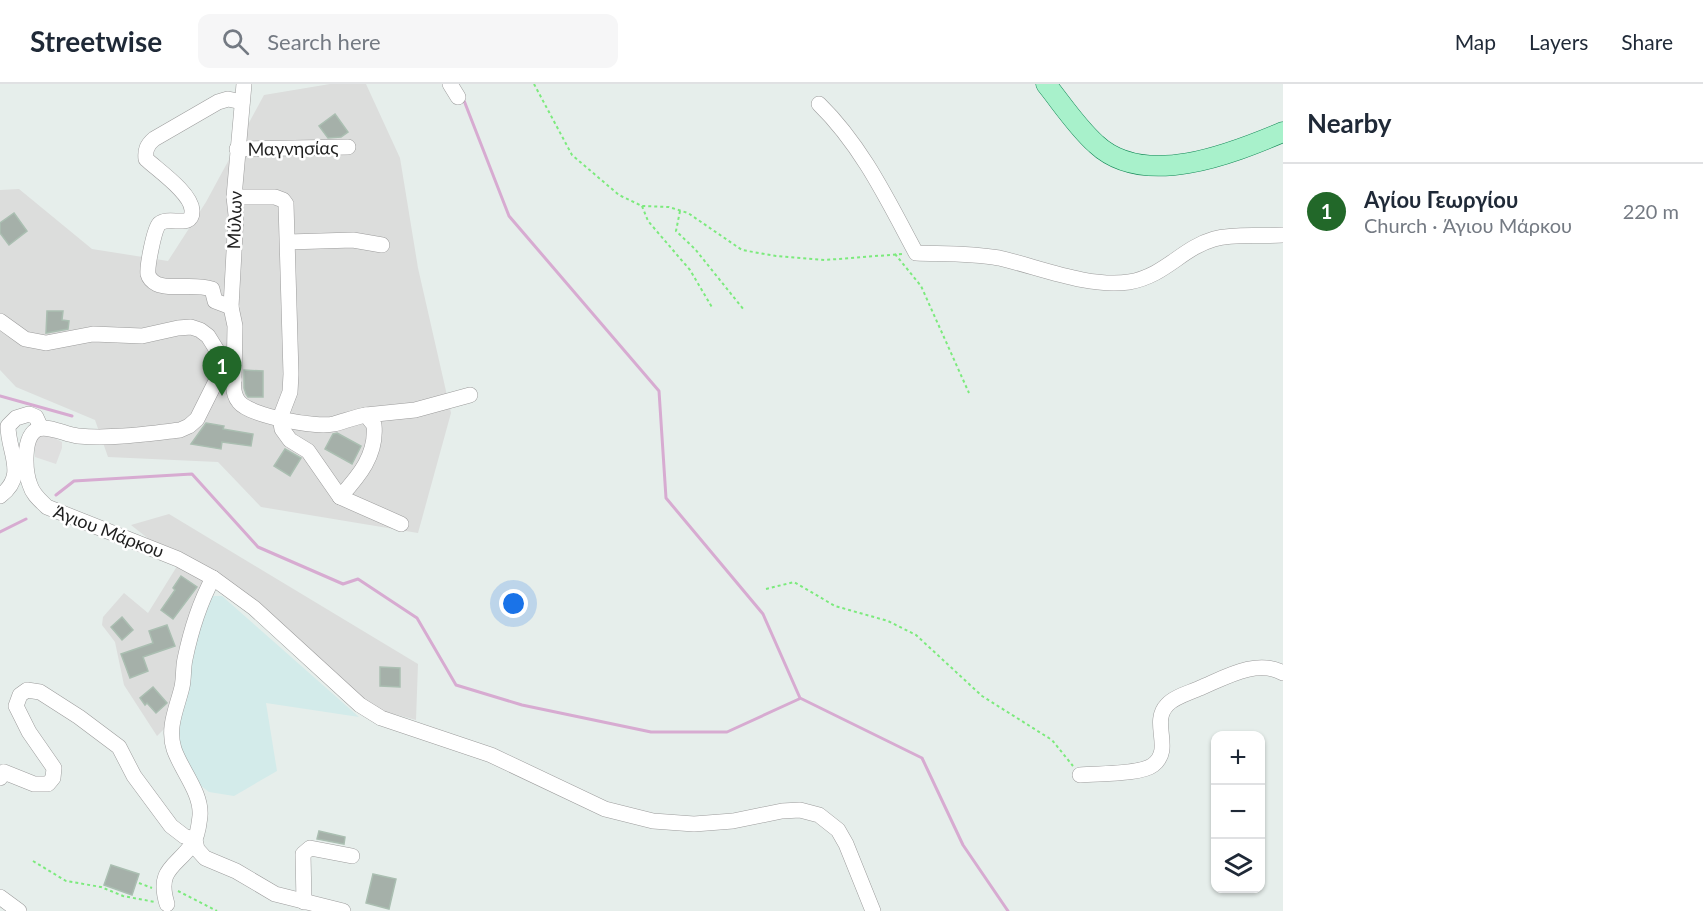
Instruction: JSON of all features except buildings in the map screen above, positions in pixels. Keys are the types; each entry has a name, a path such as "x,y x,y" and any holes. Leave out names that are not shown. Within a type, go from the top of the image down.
{"main road":[{"path":"1046,84 1097,145 1134,164 1167,166 1187,162 1248,146 1283,132"}],"street":[{"name":"Μύλων","path":"226,379 234,355 235,326 231,307 236,215 234,197 244,84"},
{"path":"231,307 215,301 212,290 203,286 159,285 152,281 148,274 154,233 159,224 165,221 188,220 192,215 192,207 183,192 146,159 146,152 148,144 154,139 218,102 228,99 242,102"},
{"path":"819,104 842,127 865,161 916,253 973,254 1112,283 1146,278 1163,270 1194,248 1215,239 1283,234"},
{"name":"Μαγνησίας","path":"237,149 348,147"},
{"path":"234,197 275,197 286,204 287,301 291,374 290,392 280,418 282,429 290,440 308,451 340,496 401,524"},
{"path":"288,242 353,240 382,245"},
{"path":"0,321 19,337 46,343 93,334 142,336 191,327 208,336 222,362 226,379 244,407 259,413 314,424 334,424 345,419 366,415 423,409 470,395"},
{"path":"214,347 234,355"},
{"path":"0,496 15,477 16,465 8,438 8,426 16,418 29,414 36,417 41,428 74,435 101,437 180,430 189,426 197,418 226,379"},
{"path":"340,496 358,477 372,451 374,425 366,415"},
{"name":"Άγιου Μάρκου","path":"41,428 32,434 25,457 30,485 35,496 47,507 178,558 213,578 254,608 369,711 381,718 491,755 605,809 653,821 694,824 733,821 791,810 819,815 838,830 846,844 873,911"},
{"path":"213,578 194,621 171,731 174,748 199,805 200,815 195,840 197,849 205,858 236,871 275,894 343,911"},
{"path":"1080,775 1141,770 1152,766 1160,758 1164,746 1160,730 1161,715 1167,705 1180,697 1238,672 1259,668 1283,673"},
{"path":"0,778 4,772 34,784 48,784 53,778 54,768 29,732 16,706 20,695 27,690 40,692 119,747 134,776 171,826 184,836 195,840"},
{"path":"167,904 163,892 166,872 195,840"},
{"path":"304,902 303,854 310,848 352,856"},
{"path":"0,897 19,911"}],"path":[{"path":"534,84 572,155 619,195 642,206 669,207 688,213 742,250 776,256 825,260 916,253"},
{"path":"642,206 648,221 690,270 712,309"},
{"path":"680,211 676,231 695,249 744,310"},
{"path":"895,254 921,286 969,393"},
{"path":"766,590 794,582 836,606 888,621 916,634 982,696 1052,740 1080,775"},
{"path":"33,861 66,881 101,887 123,896 167,904"},
{"path":"164,884 217,911"}],"shaded area":[{"path":"330,84 366,84 400,158 418,268 451,413 418,533 261,507 218,462 108,457 95,420 16,387 0,370 0,190 19,189 92,249 168,261 206,202 264,95"},
{"path":"45,433 62,442 56,464 35,457 38,437"},
{"path":"169,514 418,664 416,720 360,705 213,578 172,721 157,736 124,685 115,642 102,625 103,617 124,593 148,613 179,563 131,525"},
{"path":"213,596 222,596 359,717 266,703 277,771 234,796 209,792 192,779 177,745 192,648 204,612"}],"waterway":[{"path":"463,98 509,216 659,391 666,498 763,614 800,698 922,758 963,845 1008,911"},
{"path":"0,396 72,416"},
{"path":"56,495 74,481 192,474 258,547 343,584 358,579 417,618 456,685 522,705 651,732 727,732 799,699"},
{"path":"0,532 26,519"}],"place":[{"name":"Αγίου Γεωργίου","path":"222,396"}]}
